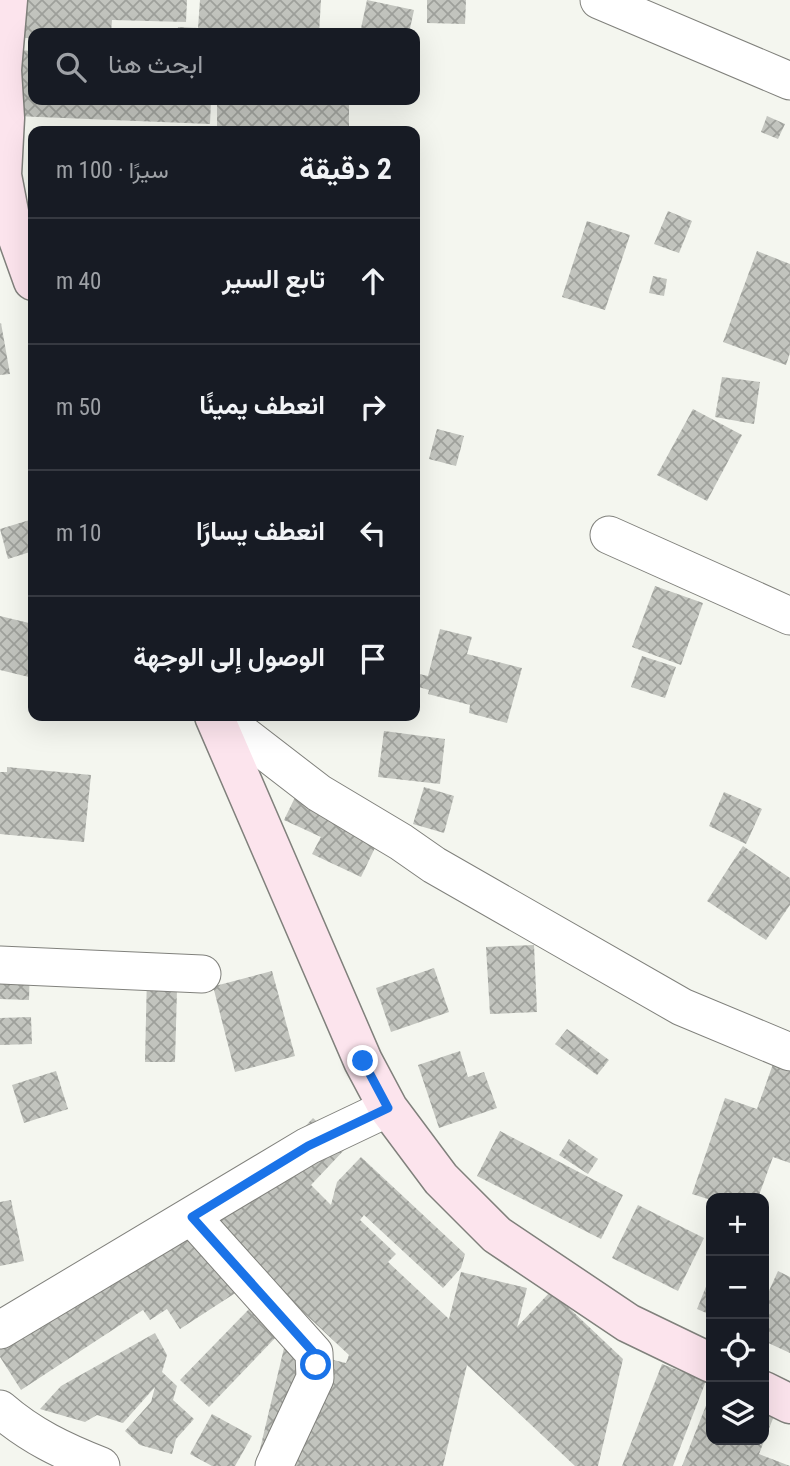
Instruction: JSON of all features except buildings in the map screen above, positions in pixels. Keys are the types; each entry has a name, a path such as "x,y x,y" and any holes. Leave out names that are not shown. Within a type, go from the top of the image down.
{"main road":[{"path":"8,0 2,70 5,118 2,175 10,217 28,267"},
{"path":"219,721 349,1034 388,1108 441,1179 497,1235 628,1323 706,1361"},
{"path":"769,1394 790,1404"}],"street":[{"path":"599,0 790,81"},
{"path":"609,536 790,616"},
{"path":"224,721 319,793 434,865 682,1007 790,1052"},
{"path":"0,965 201,974"},
{"path":"0,1329 308,1146 388,1108"},
{"path":"192,1217 314,1353 315,1378 274,1466"},
{"path":"0,1409 30,1451 101,1466"}],"route":[{"path":"316,1365 314,1353 192,1217 308,1146 388,1108 363,1061"}]}
